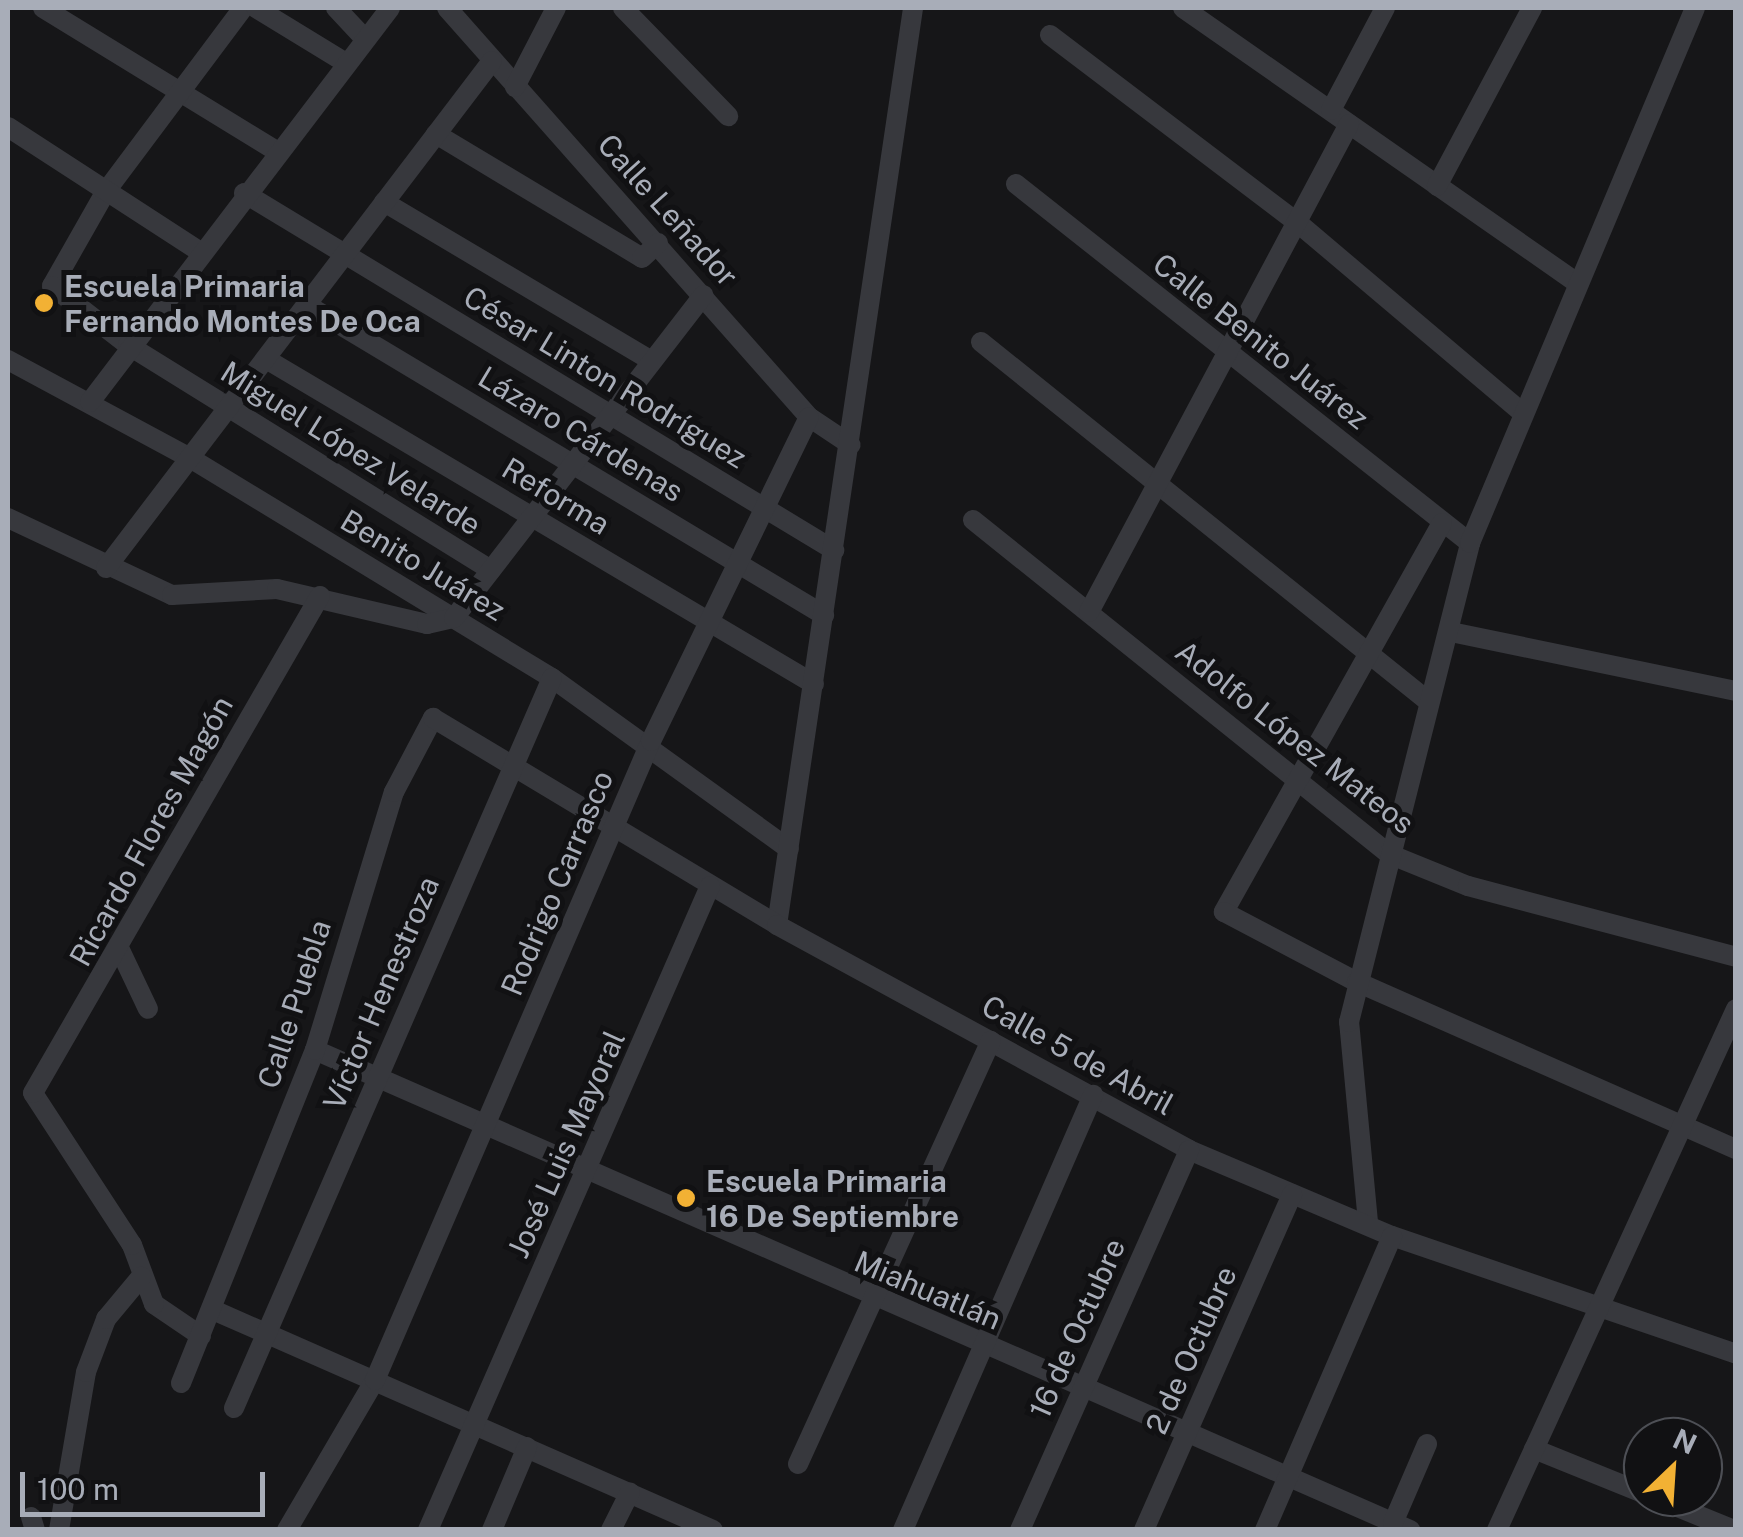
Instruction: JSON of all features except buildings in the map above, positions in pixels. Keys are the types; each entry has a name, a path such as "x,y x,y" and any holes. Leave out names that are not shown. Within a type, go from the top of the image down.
{"street":[{"path":"43,8 276,151"},
{"path":"106,191 243,8"},
{"path":"256,8 346,62"},
{"path":"336,8 364,40"},
{"path":"90,402 198,252 390,8"},
{"name":"Calle Leñador","path":"447,8 810,418 851,445"},
{"path":"515,87 556,8"},
{"path":"623,8 728,116"},
{"path":"777,925 913,8"},
{"path":"1184,8 1576,281"},
{"path":"1331,110 1385,8"},
{"path":"1437,186 1532,8"},
{"path":"1368,1222 1349,1022 1429,702 1452,632 1470,543 1518,410 1695,8"},
{"path":"1050,34 1298,223 1518,410"},
{"path":"106,568 492,61"},
{"path":"1089,612 1350,124"},
{"path":"8,127 198,252"},
{"path":"436,134 642,258 658,243"},
{"name":"Calle Benito Juárez","path":"1016,184 1470,543"},
{"name":"Miguel López Velarde","path":"106,191 52,286 128,345 491,570"},
{"name":"César Linton Rodríguez","path":"244,193 343,257 834,550"},
{"path":"384,202 650,360"},
{"path":"8,518 106,568 172,595 277,589 428,624 454,618 704,295"},
{"name":"Lázaro Cárdenas","path":"307,305 824,615"},
{"path":"981,342 1429,702"},
{"name":"Reforma","path":"266,359 814,684"},
{"name":"Benito Juárez","path":"8,360 190,458 552,678 651,741 789,849"},
{"name":"Rodrigo Carrasco","path":"287,1530 375,1380 651,741 733,561 810,418"},
{"name":"Adolfo López Mateos","path":"973,520 1390,854 1468,886 1736,957"},
{"path":"1442,522 1224,912 1356,982 1736,1149"},
{"name":"Ricardo Flores Magón","path":"142,1278 132,1244 33,1093 120,950 320,596"},
{"path":"1452,632 1736,691"},
{"name":"Víctor Henestroza","path":"234,1408 552,678"},
{"name":"Calle 5 de Abril","path":"433,718 777,925 1189,1150 1368,1222 1392,1236 1736,1354"},
{"name":"Calle Puebla","path":"181,1383 315,1050 394,792 433,718"},
{"name":"José Luis Mayoral","path":"475,1425 710,886"},
{"path":"120,950 148,1008"},
{"path":"1497,1530 1736,1009"},
{"path":"798,1464 878,1300 990,1041"},
{"name":"Miahuatlán","path":"315,1050 376,1082 585,1175 1402,1526"},
{"path":"903,1530 1092,1095"},
{"name":"16 de Octubre","path":"1020,1530 1189,1150"},
{"name":"2 de Octubre","path":"1144,1530 1292,1194"},
{"path":"1264,1530 1392,1236"},
{"path":"59,1530 86,1372 106,1319 142,1278 154,1304 202,1336"},
{"path":"213,1310 713,1530"},
{"path":"428,1530 475,1425"},
{"path":"1402,1526 1427,1444"},
{"path":"492,1530 526,1448"},
{"path":"1534,1449 1623,1485"},
{"path":"610,1530 630,1492"},
{"path":"1702,1517 1734,1530"}],"place":[{"name":"Escuela Primaria Fernando Montes De Oca","path":"44,303"},
{"name":"Escuela Primaria 16 De Septiembre","path":"686,1198"}]}
